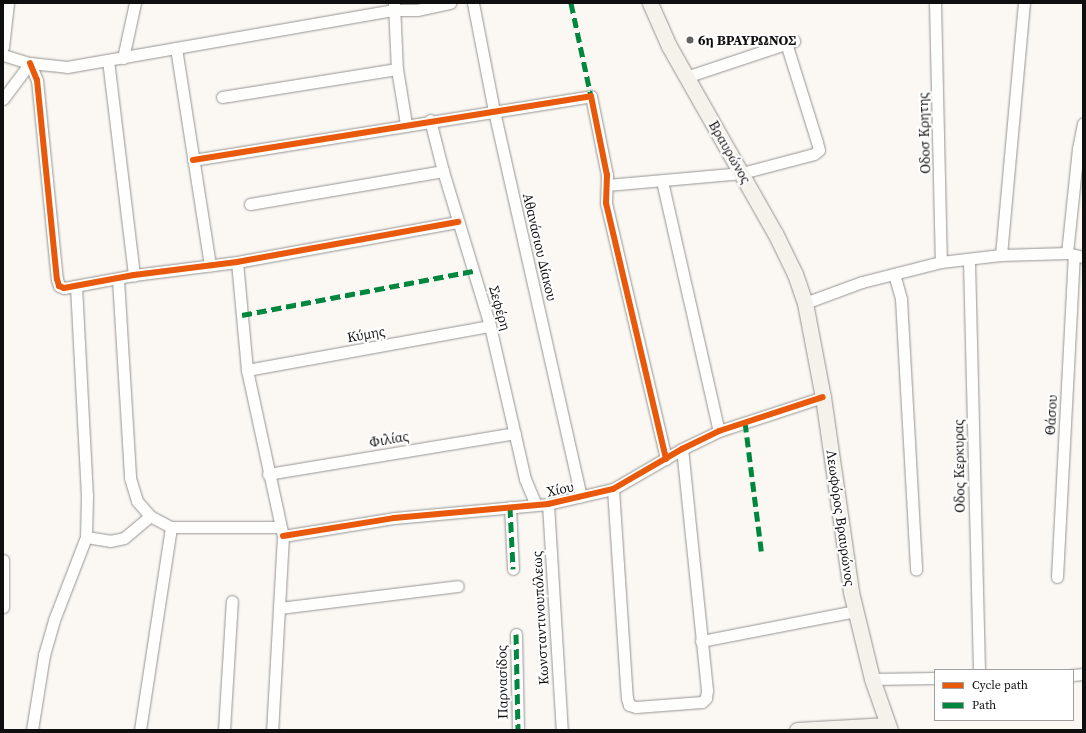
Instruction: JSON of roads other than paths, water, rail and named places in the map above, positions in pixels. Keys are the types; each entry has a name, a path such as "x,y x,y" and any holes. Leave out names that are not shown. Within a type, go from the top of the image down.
{"main road":[{"name":"Βραυρώνος","path":"650,3 686,77 742,173 795,274 805,303"},
{"name":"Λεωφόρος Βραυρώνος","path":"805,303 823,397 855,611 872,679 889,727"},
{"path":"797,730 889,727"}],"street":[{"path":"3,47 8,3"},
{"path":"123,58 135,3"},
{"path":"3,55 30,63 67,67 123,58 394,6 417,10 450,3"},
{"name":"Αθανάσιου Δίακου","path":"473,3 494,111 581,496"},
{"name":"Οδοσ Κρητης","path":"935,3 941,262"},
{"path":"1002,255 1024,3"},
{"path":"394,6 398,69 406,124"},
{"path":"607,184 662,181 742,173 814,154 819,150 790,42 686,77"},
{"path":"176,48 210,265"},
{"path":"108,60 134,275"},
{"path":"3,99 30,63"},
{"path":"30,63 37,80 59,286 64,288 134,275 237,262 458,222"},
{"path":"222,97 398,69"},
{"path":"193,160 430,120 590,96 607,184 606,203 666,459"},
{"name":"Σεφέρη","path":"430,120 443,171 490,326 525,479 536,505"},
{"name":"Θάσου","path":"1057,577 1075,255 1078,149 1083,123"},
{"path":"250,204 443,171"},
{"path":"662,181 719,431"},
{"path":"805,303 862,282 941,262 969,260 1002,255 1075,255"},
{"name":"Οδος Κερκυρας","path":"969,260 980,669"},
{"path":"237,262 247,370 281,531 279,608 272,730"},
{"path":"894,274 901,299 916,570"},
{"path":"118,279 130,478 137,502 150,516 171,527 140,730"},
{"path":"32,730 44,655 54,620 86,537 87,496 76,286"},
{"name":"Κύμης","path":"247,370 490,326"},
{"name":"Χίου","path":"171,527 281,531 394,518 548,504 613,489 682,449 719,431 823,397"},
{"name":"Φιλίας","path":"268,474 515,433"},
{"path":"613,489 627,698 629,705 636,707 695,702 706,698 682,449"},
{"name":"Κωνσταντινουπόλεως","path":"548,504 562,730"},
{"path":"510,507 513,569"},
{"path":"86,537 110,541 124,538 150,516"},
{"path":"3,560 3,607"},
{"path":"279,608 458,586"},
{"path":"224,730 232,601"},
{"path":"701,641 855,611"},
{"name":"Παρνασίδος","path":"516,634 518,730"},
{"path":"872,679 934,678"}],"place":[{"name":"6η ΒΡΑΥΡΩΝΟΣ","path":"690,40"}]}
